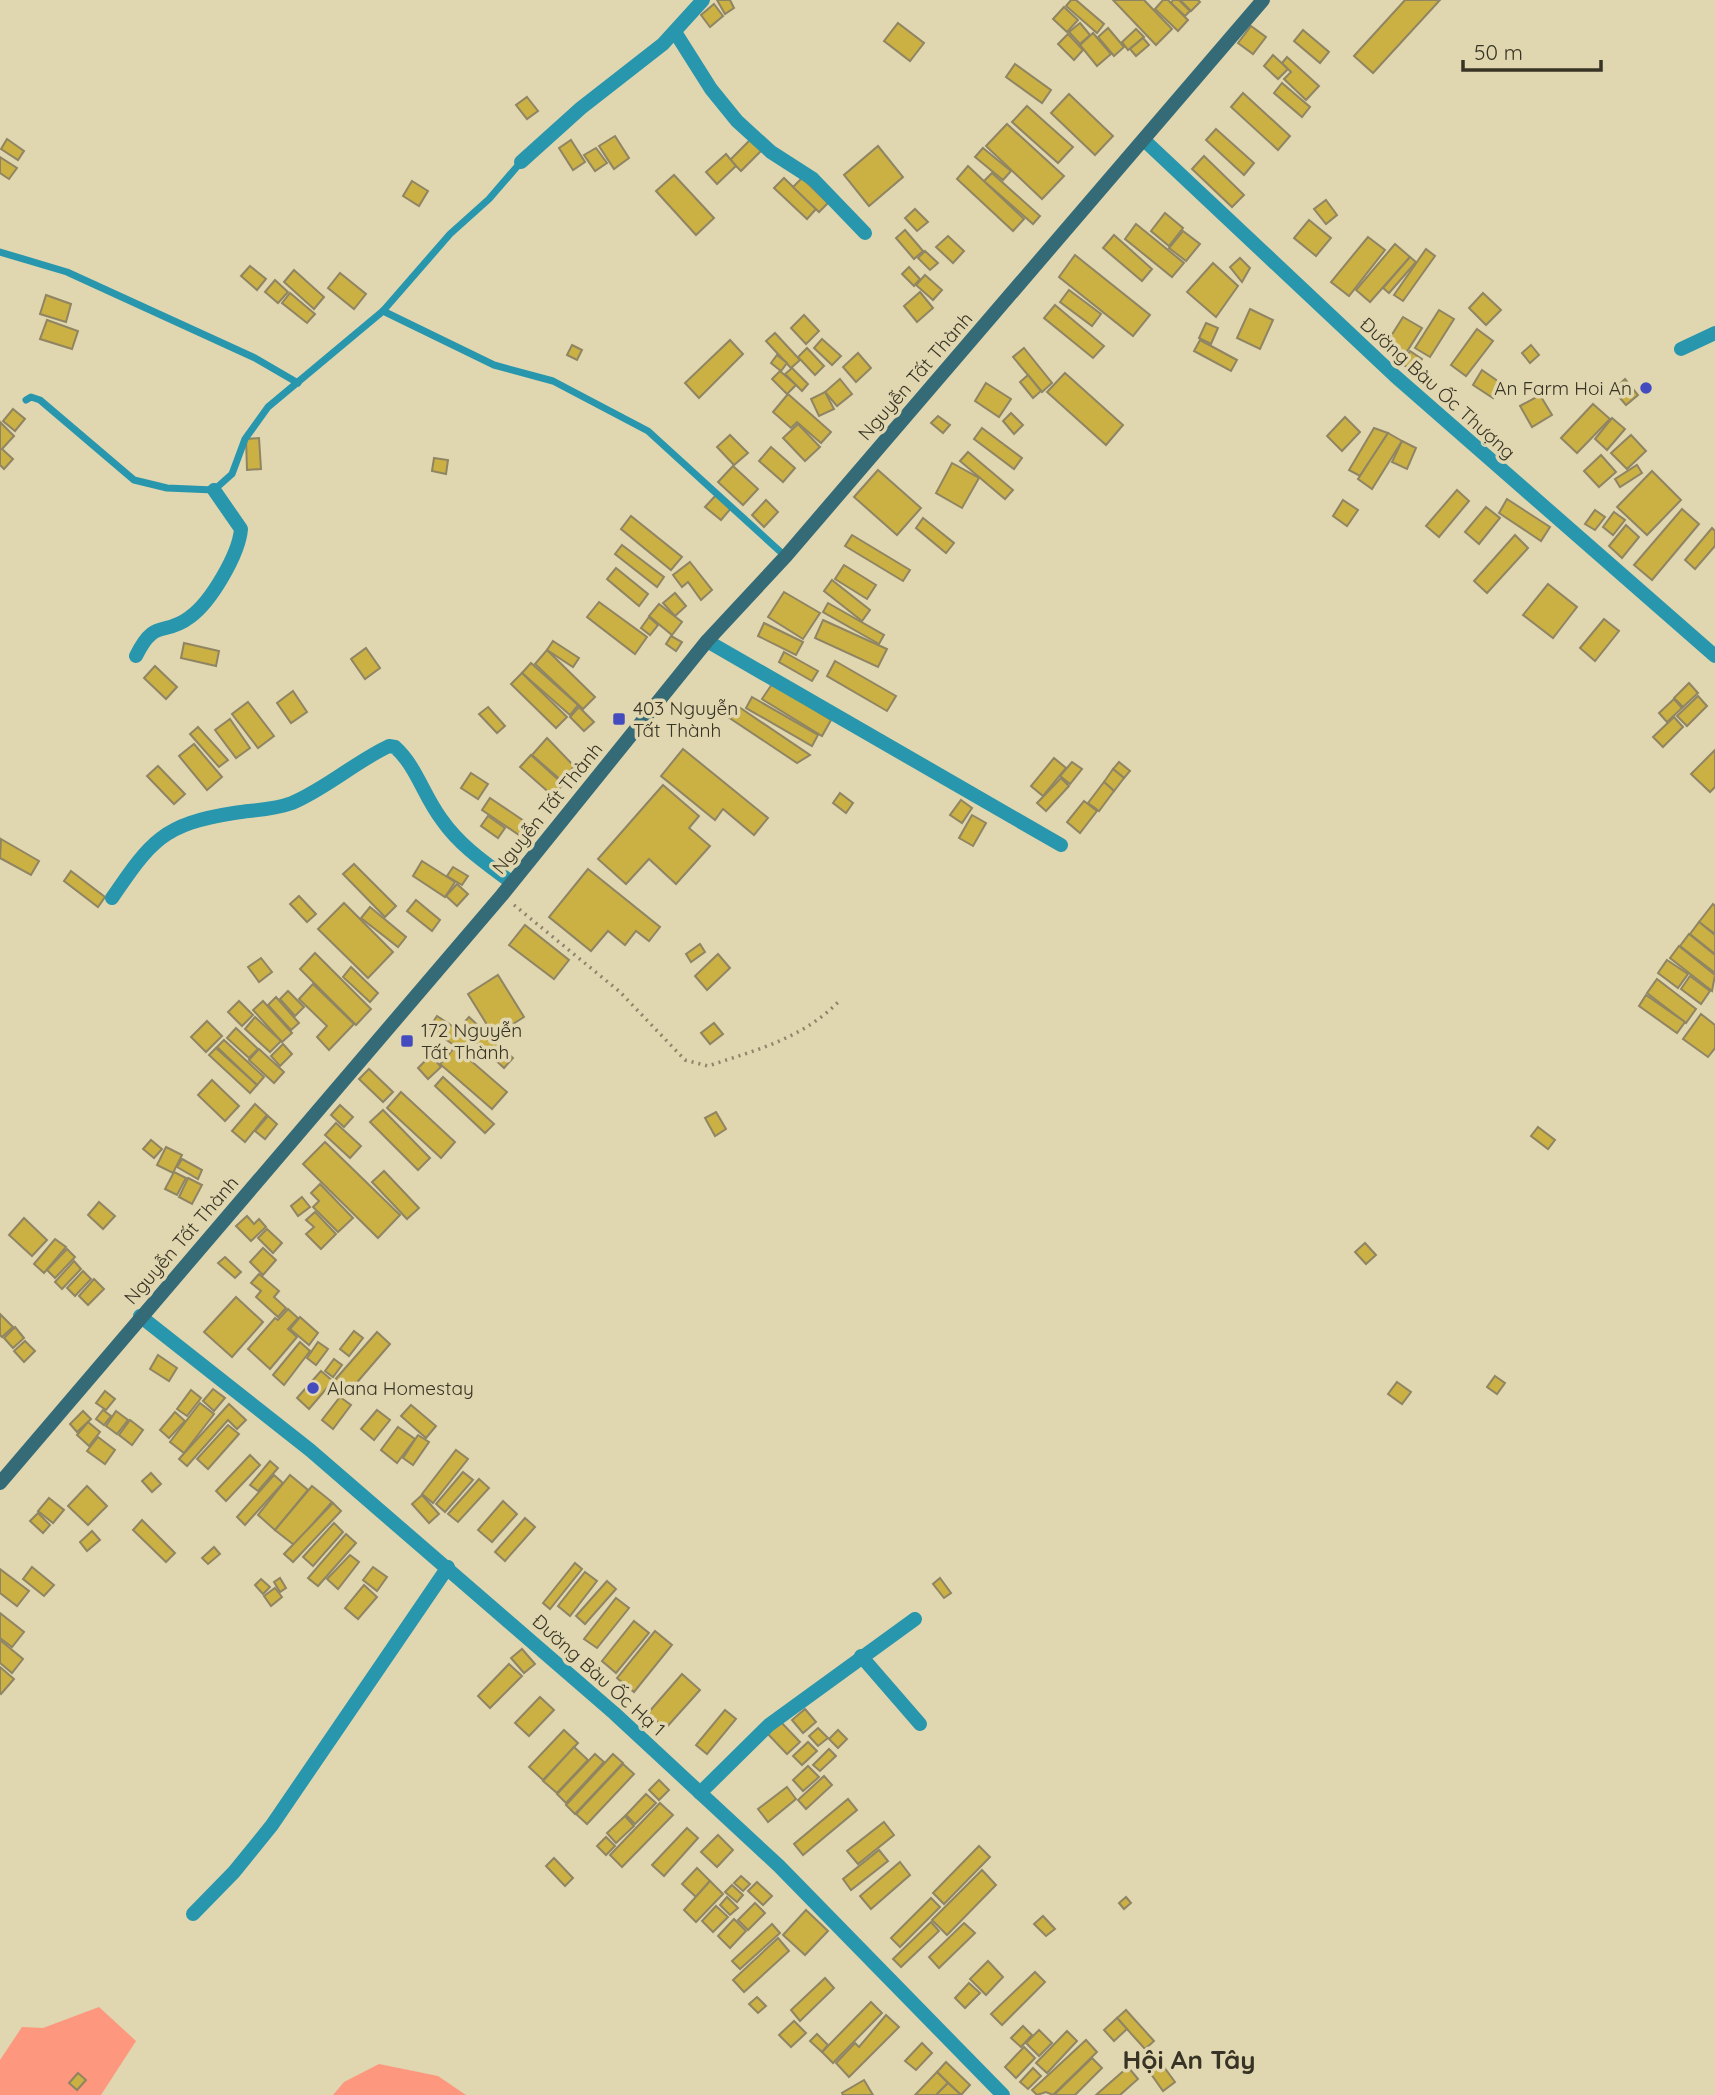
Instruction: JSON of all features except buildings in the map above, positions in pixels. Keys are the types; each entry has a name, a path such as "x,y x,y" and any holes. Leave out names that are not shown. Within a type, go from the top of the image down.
{"main road":[{"name":"Nguyễn Tất Thành","path":"0,1483 502,895 706,641 786,556 1144,140 1258,2"}],"street":[{"path":"521,162 674,32 703,0"},
{"path":"674,32 704,79 737,121 771,152 813,179 865,233"},
{"name":"Đường Bàu Ốc Thượng","path":"1144,140 1386,367 1715,656"},
{"path":"1681,349 1715,333"},
{"path":"136,656 149,633 192,616 221,579 241,529 214,489"},
{"path":"706,641 1062,845"},
{"path":"112,898 147,848 170,831 201,820 294,802 389,746 395,747 411,765 436,812 458,840 511,882"},
{"name":"Đường Bàu Ốc Hạ 1","path":"140,1316 310,1451 448,1567 700,1793 779,1866 1003,2095"},
{"path":"193,1913 234,1872 272,1825 448,1567"},
{"path":"700,1793 769,1725 915,1619"},
{"path":"860,1657 920,1724"}],"lane":[{"path":"26,400 31,397 40,400 134,480 194,491 214,489 232,474 245,439 268,407 383,312 450,234 489,199 521,162"},
{"path":"0,252 78,277 255,358 298,383"},
{"path":"383,312 494,365 553,381 648,431 786,556"}],"path":[{"path":"502,895 620,992 685,1060 699,1065 716,1063 796,1035 818,1022 841,999"}],"shaded area":[{"path":"99,2007 136,2041 101,2095 0,2095 0,2060 22,2027 43,2028"},
{"path":"379,2064 438,2076 466,2095 333,2095 344,2082"}],"place":[{"name":"An Farm Hoi An","path":"1646,388"},
{"name":"403 Nguyễn Tất Thành","path":"619,719"},
{"name":"172 Nguyễn Tất Thành","path":"407,1041"},
{"name":"Alana Homestay","path":"313,1388"}],"district":[{"name":"Hội An Tây","path":"1189,2059"}]}
